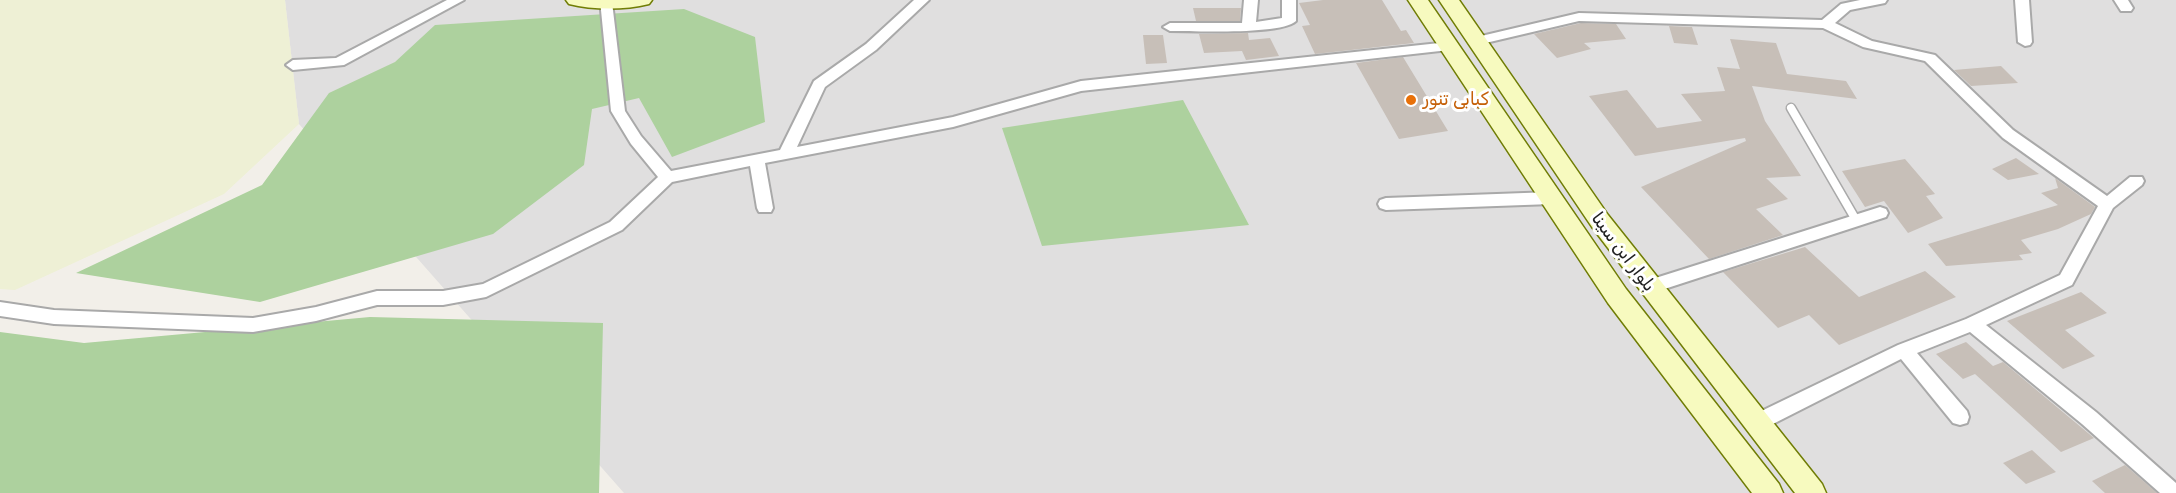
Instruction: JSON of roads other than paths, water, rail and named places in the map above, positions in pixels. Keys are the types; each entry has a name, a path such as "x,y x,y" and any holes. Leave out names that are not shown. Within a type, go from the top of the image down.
{"main road":[{"path":"576,0 605,2 642,0"},
{"name":"بلوار ابن سینا","path":"1418,0 1617,296 1769,493"},
{"name":"بلوار ابن سینا","path":"1449,0 1600,221 1649,287 1812,493"}],"street":[{"path":"293,65 339,62 456,0"},
{"path":"786,154 819,84 871,47 922,0"},
{"path":"1249,27 1251,0"},
{"path":"1170,27 1249,27 1289,21 1289,0"},
{"path":"1825,24 1846,7 1881,0"},
{"path":"2022,0 2025,42"},
{"path":"605,2 618,111 636,140 667,177"},
{"path":"1477,41 1579,17 1825,24 1868,45 1930,58 2008,134 2107,204"},
{"path":"0,309 54,317 253,325 316,314 377,298 443,298 486,290 616,226 667,177 953,122 1081,86 1449,45"},
{"path":"757,160 765,208"},
{"path":"1756,423 1904,350 1972,324 2066,280 2107,204 2136,181"},
{"path":"1386,204 1552,198"},
{"path":"1649,287 1880,213"},
{"path":"1972,324 2090,418 2174,493"},
{"path":"1904,350 1960,417"}],"lane":[{"path":"1791,108 1856,220"}],"place":[{"name":"کبابی تنور","path":"1411,100"}]}
